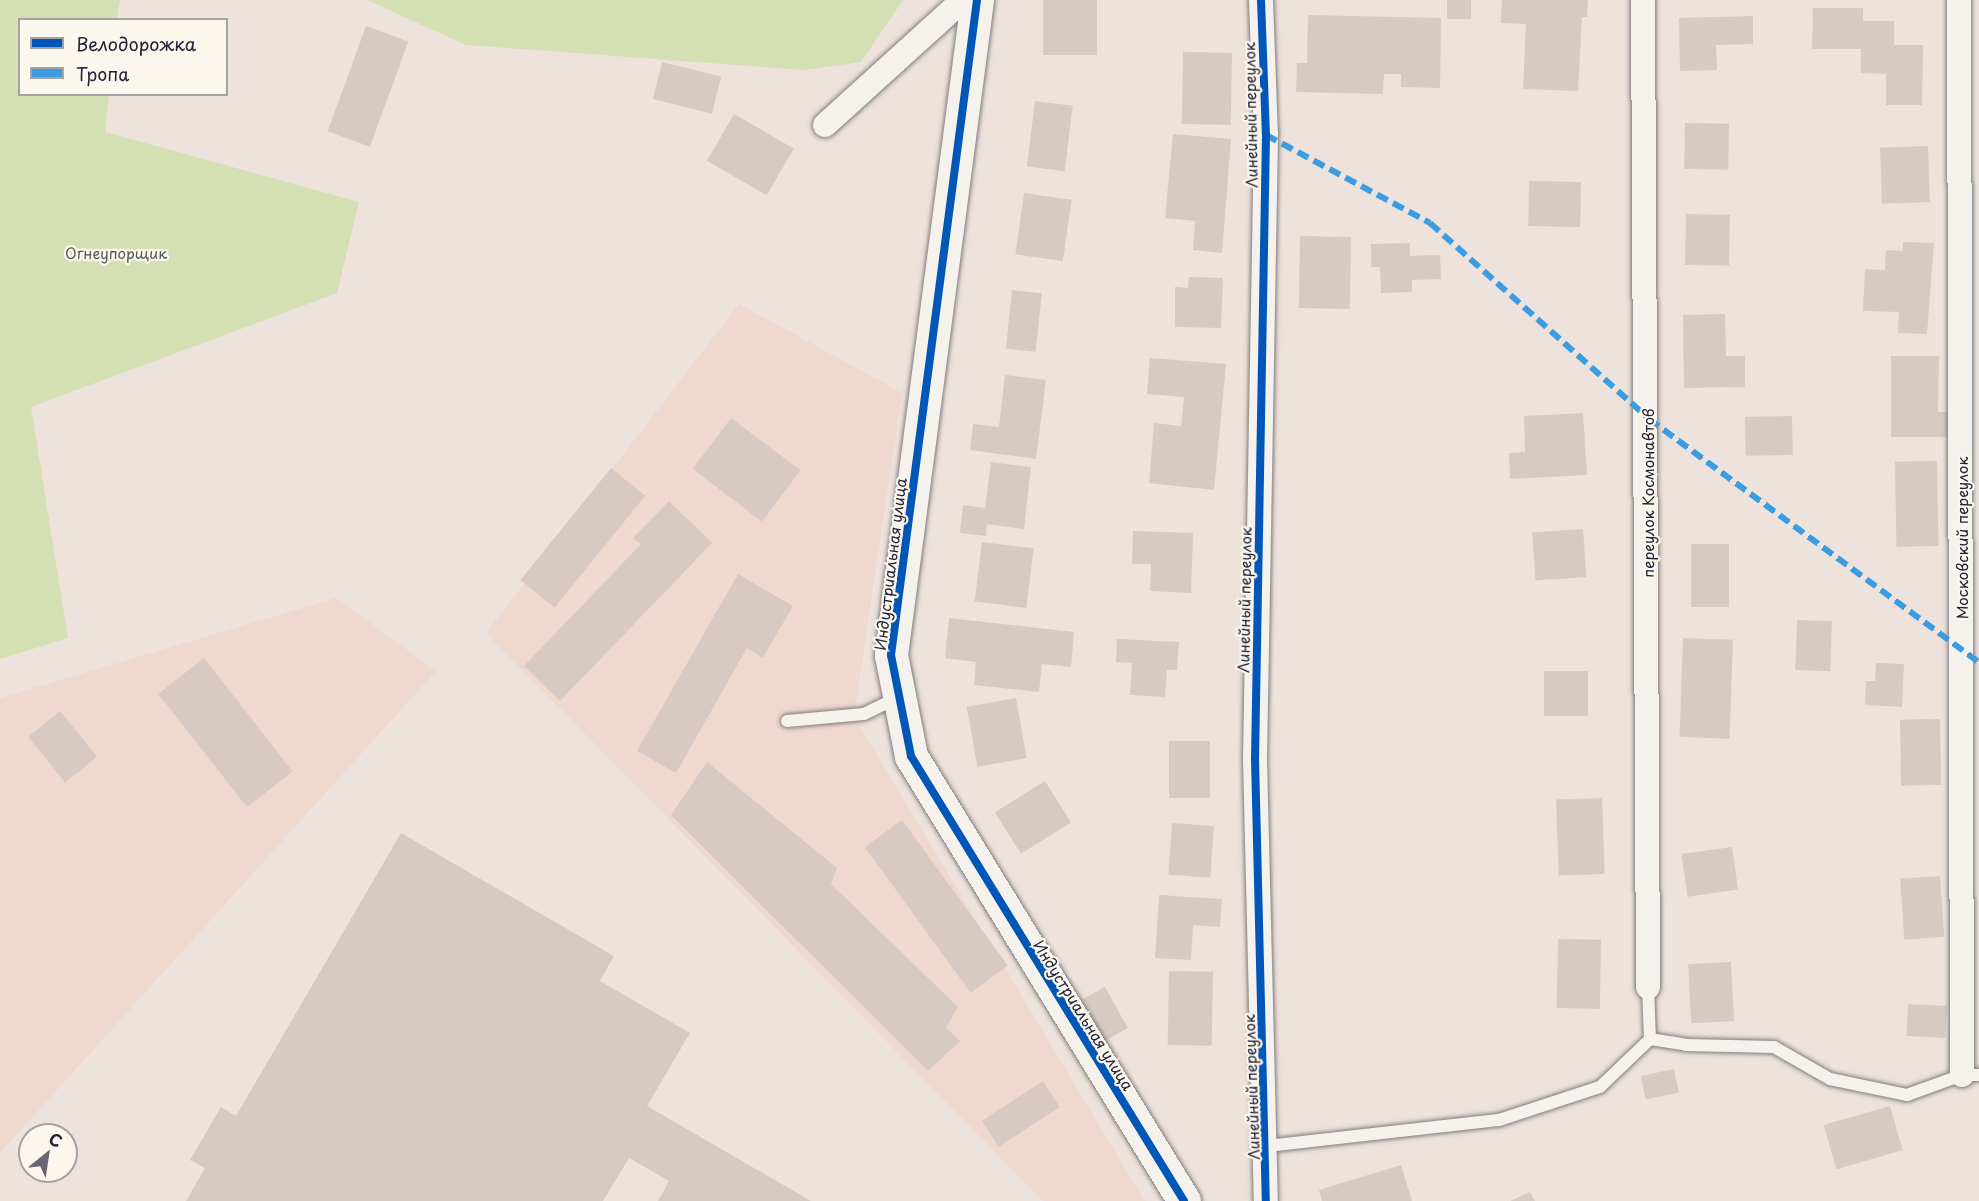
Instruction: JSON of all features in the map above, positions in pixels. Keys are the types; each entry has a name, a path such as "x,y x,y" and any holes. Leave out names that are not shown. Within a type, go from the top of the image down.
{"street":[{"path":"825,125 963,0"},
{"name":"Индустриальная улица","path":"977,0 891,655 911,756 1184,1201"},
{"name":"Линейный переулок","path":"1261,0 1266,135 1255,759 1266,1201"},
{"name":"переулок Космонавтов","path":"1643,0 1648,987"},
{"name":"Московский переулок","path":"1959,0 1970,1075"}],"lane":[{"path":"787,721 864,714 900,697"},
{"path":"1266,1146 1500,1120 1600,1087 1650,1039 1648,987"},
{"path":"1650,1039 1686,1045 1774,1047 1830,1079 1907,1095 1970,1075"}],"shaded area":[{"path":"739,304 902,393 854,717 1145,1201 1043,1201 486,633"},
{"path":"336,598 436,671 27,1123 18,1123 18,1133 0,1153 0,698"}],"green space":[{"name":"Огнеупорщик","path":"0,0 120,0 117,18 18,18 18,96 109,96 105,132 359,202 337,293 31,407 68,638 0,659"},
{"path":"367,0 903,0 861,62 804,70 466,45"}],"building":[{"path":"1043,0 1097,0 1097,55 1043,55"},
{"path":"1447,0 1471,0 1471,19 1447,19"},
{"path":"1502,0 1588,0 1587,17 1582,17 1578,91 1523,89 1526,24 1501,23"},
{"path":"1813,8 1863,8 1863,21 1894,21 1894,45 1923,45 1922,105 1886,105 1886,74 1861,73 1861,49 1812,49"},
{"path":"1308,15 1441,18 1440,88 1401,87 1401,74 1384,74 1383,94 1296,92 1297,63 1307,63"},
{"path":"1753,16 1753,44 1716,45 1717,70 1680,71 1679,18"},
{"path":"366,26 408,41 370,147 328,131"},
{"path":"1183,52 1232,53 1231,125 1182,124"},
{"path":"662,62 721,77 712,114 653,99"},
{"path":"1035,101 1073,106 1065,171 1027,167"},
{"path":"734,114 794,148 767,195 707,161"},
{"path":"1685,123 1729,124 1728,170 1684,169"},
{"path":"1173,134 1231,139 1222,253 1193,250 1195,221 1165,218"},
{"path":"1928,146 1930,202 1882,204 1880,148"},
{"path":"1529,181 1581,182 1580,227 1528,226"},
{"path":"1024,193 1072,200 1063,261 1015,254"},
{"path":"1686,214 1730,215 1729,266 1685,265"},
{"path":"1300,236 1351,237 1350,309 1299,308"},
{"path":"1903,242 1934,243 1927,334 1898,333 1899,312 1863,311 1865,269 1885,270 1886,250 1903,251"},
{"path":"1410,243 1410,256 1440,255 1441,279 1412,280 1412,292 1381,293 1380,267 1371,267 1371,244"},
{"path":"1189,277 1223,278 1221,328 1175,327 1175,287 1188,288"},
{"path":"1012,290 1042,293 1036,352 1006,349"},
{"path":"1725,314 1726,356 1745,356 1745,387 1684,388 1683,315"},
{"path":"1891,356 1939,356 1938,412 1950,412 1950,437 1891,437"},
{"path":"1150,358 1226,364 1214,490 1149,483 1154,423 1181,426 1184,397 1147,394"},
{"path":"1005,375 1046,380 1036,459 970,450 973,424 999,427"},
{"path":"1583,413 1587,475 1510,479 1509,453 1525,452 1524,416"},
{"path":"1792,416 1793,455 1746,456 1745,417"},
{"path":"731,418 800,470 762,521 692,469"},
{"path":"1937,461 1938,546 1896,547 1895,462"},
{"path":"991,462 1031,467 1024,529 987,524 986,536 960,533 963,505 985,508"},
{"path":"611,468 645,496 555,608 520,580"},
{"path":"669,501 712,543 560,701 524,666 641,544 633,538"},
{"path":"1583,529 1586,577 1535,580 1532,533"},
{"path":"1133,531 1193,533 1191,593 1150,591 1151,564 1132,564"},
{"path":"982,542 1034,548 1026,608 975,602"},
{"path":"1691,544 1729,544 1729,607 1691,607"},
{"path":"738,574 793,606 763,658 747,648 676,773 637,751"},
{"path":"949,618 1074,632 1071,667 1042,664 1039,692 974,685 976,662 945,658"},
{"path":"1797,620 1832,621 1830,671 1795,670"},
{"path":"1683,638 1733,640 1730,739 1680,737"},
{"path":"1117,639 1179,642 1177,670 1167,670 1165,697 1130,695 1132,663 1116,662"},
{"path":"204,658 293,771 247,807 158,694"},
{"path":"1876,663 1904,664 1902,707 1865,705 1866,681 1875,681"},
{"path":"1544,671 1588,671 1588,716 1544,716"},
{"path":"1016,698 1027,758 977,767 967,707"},
{"path":"60,711 97,757 65,783 28,737"},
{"path":"1940,719 1941,785 1901,786 1900,720"},
{"path":"1169,741 1210,741 1210,798 1169,798"},
{"path":"707,762 837,868 831,884 958,1007 946,1028 960,1041 928,1071 671,815"},
{"path":"1045,781 1071,823 1021,854 995,812"},
{"path":"1602,798 1605,874 1559,876 1556,800"},
{"path":"902,820 1008,966 971,993 865,847"},
{"path":"1172,823 1214,826 1210,878 1168,875"},
{"path":"401,833 614,956 600,981 690,1033 647,1106 811,1201 658,1201 669,1181 629,1158 603,1201 186,1201 205,1168 190,1160 221,1107 236,1116"},
{"path":"1732,847 1738,890 1687,897 1681,854"},
{"path":"1940,876 1944,937 1904,940 1900,879"},
{"path":"1159,895 1222,899 1220,927 1193,925 1191,960 1155,958"},
{"path":"1558,939 1601,940 1600,1009 1557,1008"},
{"path":"1731,962 1734,1021 1691,1023 1688,964"},
{"path":"1169,971 1213,972 1212,1046 1168,1045"},
{"path":"1105,987 1128,1028 1104,1041 1081,1000"},
{"path":"1908,1004 1947,1006 1945,1038 1906,1036"},
{"path":"1674,1069 1679,1092 1646,1100 1641,1076"},
{"path":"1043,1081 1060,1107 999,1147 982,1121"},
{"path":"1890,1106 1903,1150 1836,1169 1824,1125"},
{"path":"1401,1165 1412,1201 1322,1201 1319,1190"},
{"path":"1530,1192 1535,1201 1510,1201"}],"marked path":[{"path":"1266,135 1430,223 1649,419 1979,662"}],"cycle path":[{"path":"977,0 891,655 911,756 1184,1201"},
{"path":"1261,0 1266,135 1255,759 1266,1201"}]}
